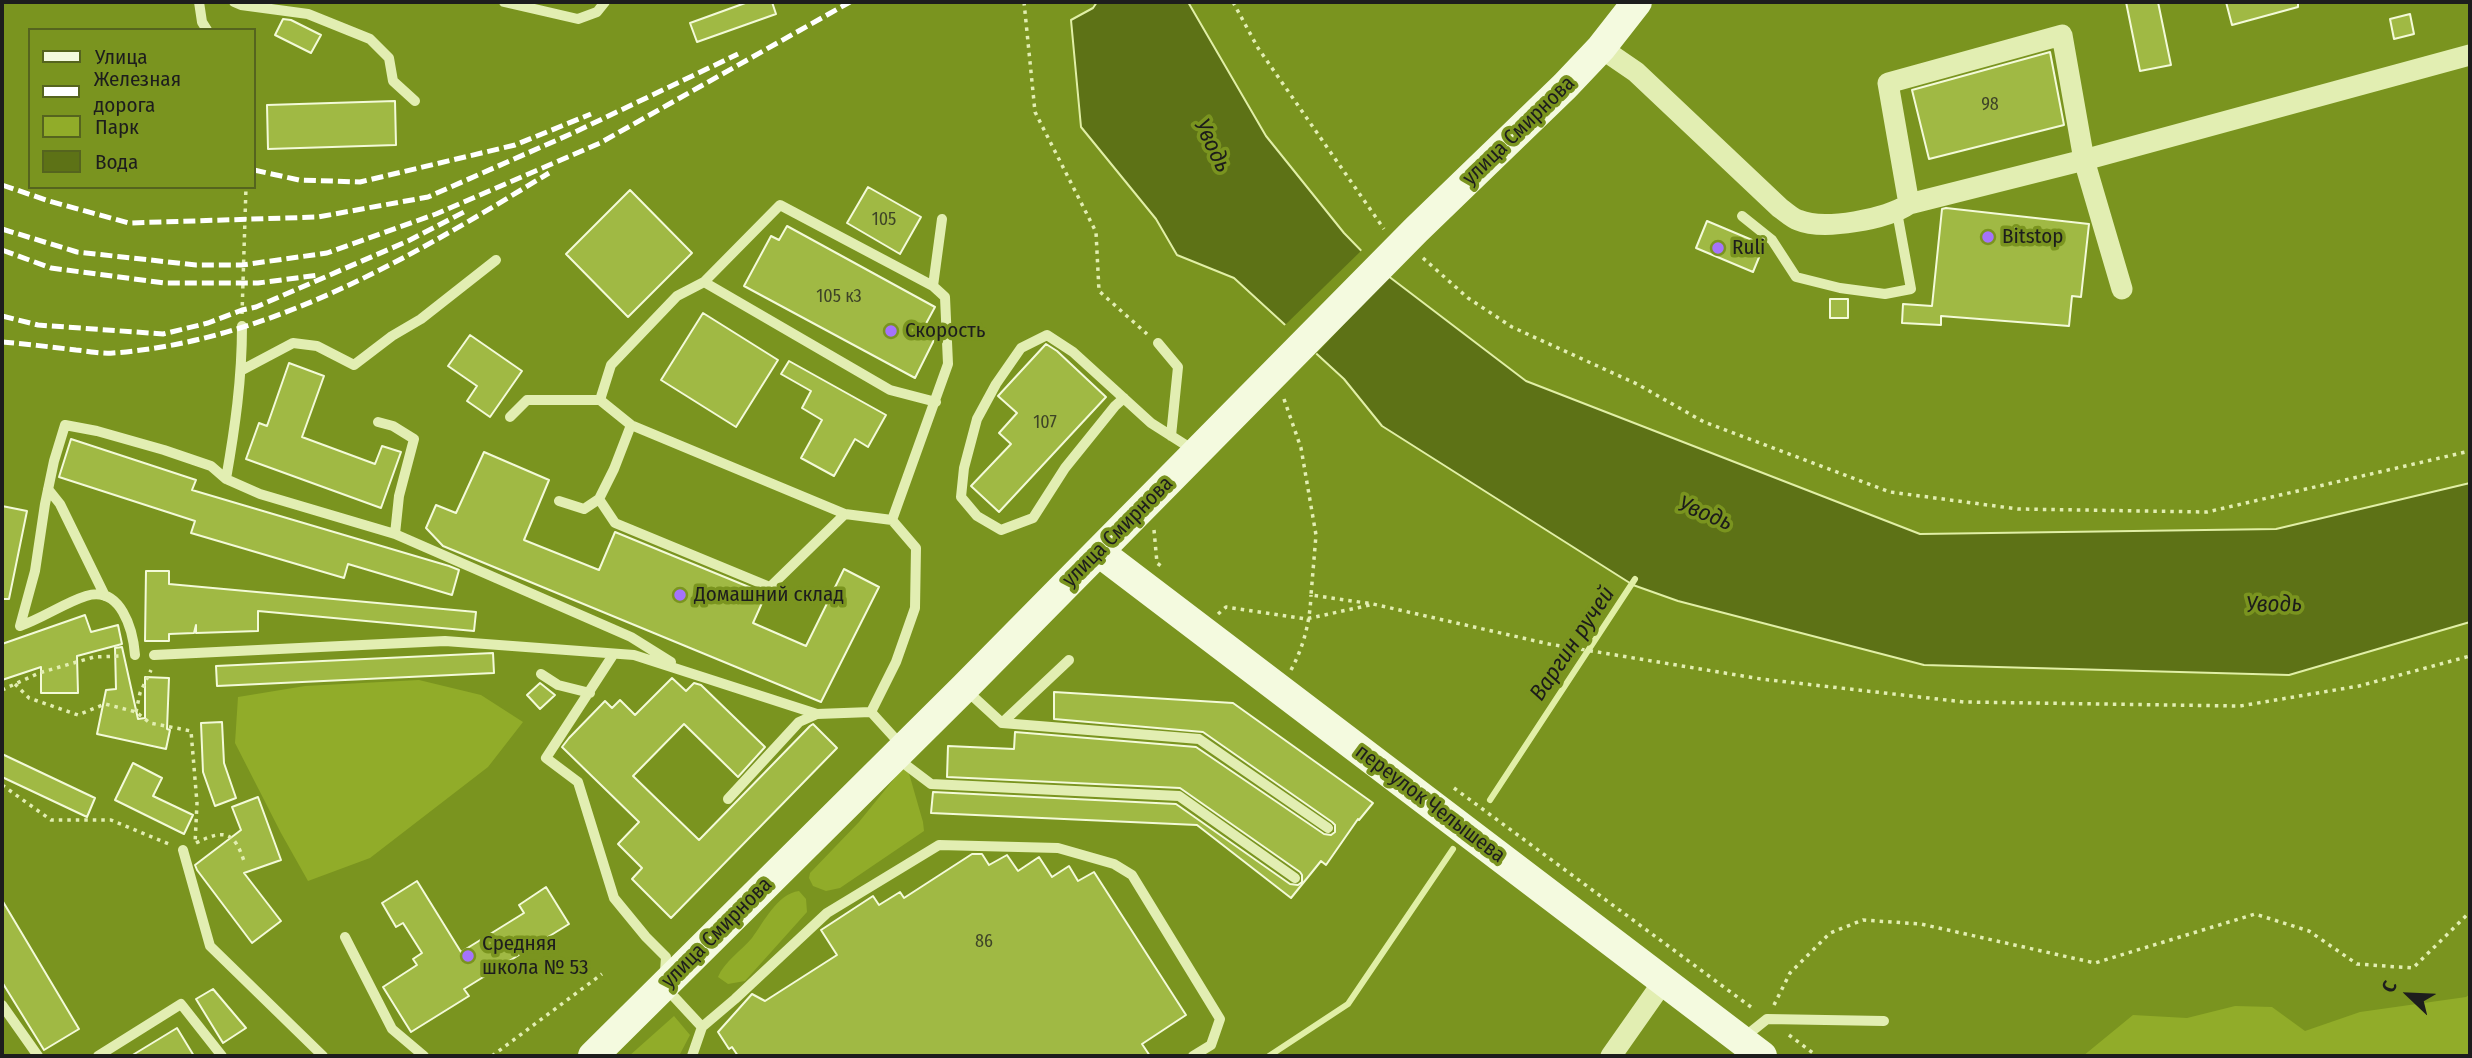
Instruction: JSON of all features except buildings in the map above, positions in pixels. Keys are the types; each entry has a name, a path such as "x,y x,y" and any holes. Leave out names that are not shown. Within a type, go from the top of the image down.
{"main road":[{"name":"улица Смирнова","path":"593,1056 900,753 1198,453 1280,380 1420,244 1601,48 1637,2"},
{"name":"переулок Челышева","path":"1099,552 1210,617 1284,673 1663,982 1751,1048"}],"street":[{"path":"1903,208 1888,83 2062,35 2084,160 2122,289"},
{"path":"1601,48 1636,72 1780,208 1798,220 1820,225 1903,208 2470,55"},
{"path":"1611,1056 1663,982"}],"lane":[{"path":"199,2 202,22 206,28"},
{"path":"234,2 309,14 370,39 388,58 393,81 415,101"},
{"path":"504,2 578,19 597,12 605,2"},
{"path":"600,400 611,365 677,296 704,282 780,205 933,286 945,296 948,364 892,520"},
{"path":"1742,216 1772,240 1796,277 1840,288 1885,294 1911,289 1903,208"},
{"path":"933,286 942,219"},
{"path":"242,370 293,343 317,346 354,365 392,335 421,319 496,260"},
{"path":"704,282 890,390 936,401"},
{"path":"226,480 242,370 242,326"},
{"path":"1124,398 1094,430 1065,468 1033,518 1001,530 977,516 961,497 964,468 977,419 996,384 1021,348 1047,335 1073,352 1124,398 1151,423 1198,453"},
{"path":"1158,343 1178,368 1171,436"},
{"path":"510,417 527,400 600,400 631,425 845,513 892,520 916,548 915,608 896,662 871,712"},
{"path":"378,422 393,426 414,439 399,496 395,534"},
{"path":"135,655 130,624 117,603 105,596 88,595 20,626 35,571 48,489 65,425 164,450 211,466 226,480 260,494 395,534 631,637 685,670"},
{"path":"559,501 584,509 599,499 631,425"},
{"path":"48,489 60,504 105,596"},
{"path":"599,499 615,523 770,587 845,513"},
{"path":"154,655 445,641 634,655 817,714 871,712"},
{"path":"613,655 546,758 578,782 614,898 666,957 664,986 702,1027"},
{"path":"1002,723 1069,660"},
{"path":"541,674 558,685 590,694"},
{"path":"964,688 1002,723 1199,739 1328,828"},
{"path":"871,712 900,753 907,768 931,784 1179,796 1295,877"},
{"path":"728,799 799,722 817,714"},
{"path":"692,1056 702,1027 827,914 939,845 1058,848 1114,864 1132,875 1220,1019 1211,1045 1193,1056"},
{"path":"183,850 210,946 323,1056"},
{"path":"345,937 393,1029 425,1056"},
{"path":"98,1056 181,1004 222,1056"},
{"path":"2,1005 38,1056"},
{"path":"1751,1048 1767,1019 1884,1021"}],"path":[{"path":"1024,2 1035,112 1096,232 1099,291 1158,343"},
{"path":"1233,2 1258,48 1384,229"},
{"path":"242,326 246,189"},
{"path":"1420,244 1468,298 1512,327 1637,384 1703,422 1890,492 2018,509 2207,512 2470,451"},
{"path":"1280,380 1301,448 1315,535 1310,618 1299,654 1284,673"},
{"path":"1161,522 1154,530 1157,563 1168,573"},
{"path":"1311,594 1373,604 1549,644 1761,679 1964,702 2240,706 2359,686 2470,656"},
{"path":"1210,617 1226,607 1310,618 1373,604"},
{"path":"2,690 39,674 94,657 135,655"},
{"path":"136,712 154,655"},
{"path":"15,684 29,698 78,715 104,704 136,712 150,723 191,731 196,777 196,843"},
{"path":"1444,781 1817,1056"},
{"path":"2,785 51,820 111,820 183,850 212,835 226,834 238,842 244,861"},
{"path":"1767,1019 1790,973 1830,933 1863,920 1921,924 2095,963 2255,914 2309,931 2357,964 2413,968 2470,912"},
{"path":"492,1056 602,974"}],"green space":[{"path":"419,680 481,695 523,722 488,767 370,858 308,881 235,743 238,697 305,686"},
{"path":"902,769 908,770 924,831 840,888 826,891 813,886 810,873 859,822"},
{"path":"799,891 806,899 807,912 745,981 728,984 718,977 728,961 752,938 778,903 791,893"},
{"path":"2470,994 2470,1056 2083,1056 2133,1015 2187,1018 2235,1006 2272,1007 2305,1031 2360,1012 2466,997"},
{"path":"674,1016 690,1035 679,1056 629,1056"}],"water":[{"name":"Уводь","path":"1097,2 1188,2 1266,136 1344,233 1379,269 1526,381 1920,534 2276,529 2470,483 2470,622 2289,675 1924,665 1678,601 1633,585 1382,426 1344,379 1234,278 1177,255 1156,219 1081,127 1071,20 1093,8"}],"pier":[{"path":"1364,248 1391,274 1314,356 1283,327"}],"waterway":[{"name":"Варгин ручей","path":"1490,800 1635,579"},
{"name":"Варгин ручей","path":"1269,1056 1348,1004 1453,849"}],"railway":[{"path":"2,229 77,252 196,265 242,265 327,253 436,214 600,143 850,2"},
{"path":"2,185 129,223 318,217 428,197 573,133 738,54"},
{"path":"256,170 299,180 360,182 515,145 591,114"},
{"path":"2,342 113,353 172,345 230,331 341,289 447,234 549,173"},
{"path":"2,316 38,325 163,334 256,307 408,241 464,212"},
{"path":"2,250 51,268 165,283 258,283 319,275"}],"place":[{"name":"Bitstop","path":"1988,237"},
{"name":"Ruli","path":"1718,248"},
{"name":"Скорость","path":"891,331"},
{"name":"Домашний склад","path":"680,595"},
{"name":"Средняя школа № 53","path":"468,956"}]}
